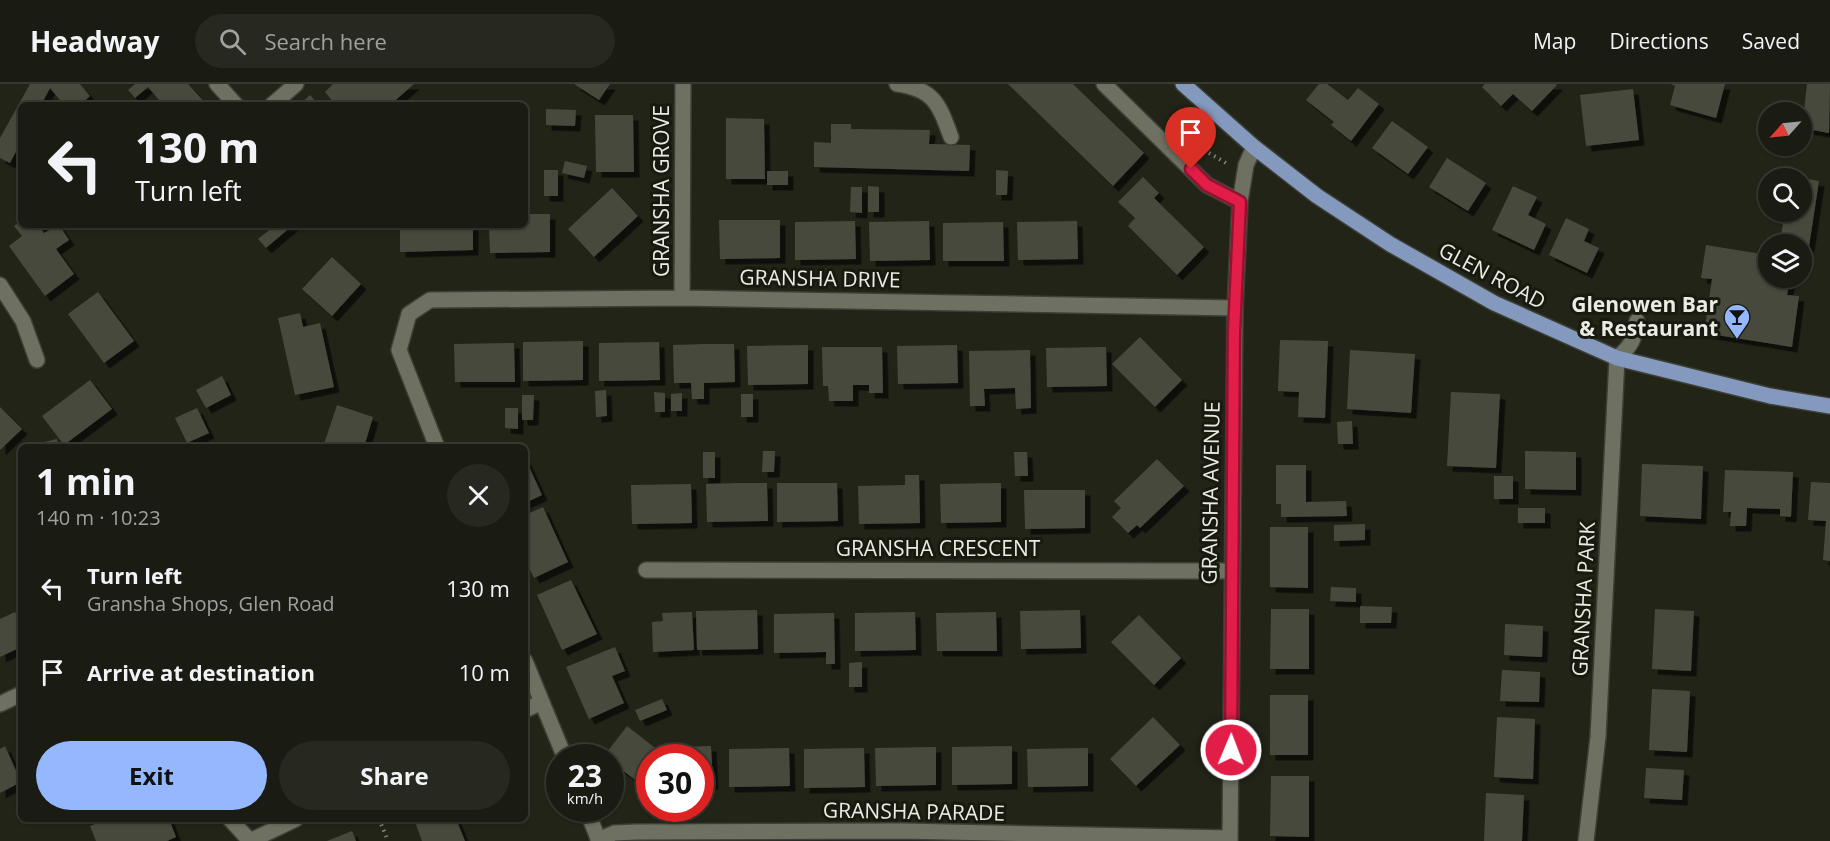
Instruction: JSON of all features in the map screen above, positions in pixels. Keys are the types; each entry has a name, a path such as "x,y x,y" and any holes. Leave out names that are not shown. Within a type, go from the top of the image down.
{"main road":[{"name":"GLEN ROAD","path":"1183,84 1254,147 1317,196 1390,244 1494,303 1617,358 1770,396 1829,402"}],"street":[{"path":"217,84 233,102"},
{"path":"275,102 296,84"},
{"name":"GRANSHA GROVE","path":"682,298 683,84"},
{"path":"897,84 918,87 940,105 951,136"},
{"path":"1104,84 1207,185 1240,202"},
{"name":"GRANSHA AVENUE","path":"1230,840 1235,308 1240,202 1244,174 1254,147"},
{"path":"0,285 23,321 37,360"},
{"name":"GRANSHA DRIVE","path":"436,444 399,350 409,314 430,300 682,298 1235,308"},
{"path":"1617,358 1629,349 1637,321"},
{"name":"GRANSHA PARK","path":"1586,841 1598,737 1617,358"},
{"name":"GRANSHA CRESCENT","path":"646,570 1231,571"},
{"path":"528,668 559,744"},
{"path":"0,704 18,695"},
{"path":"528,709 542,702"},
{"path":"233,822 250,841 290,822"},
{"path":"592,822 599,840"},
{"name":"GRANSHA PARADE","path":"599,840 614,834 636,832 902,831 1230,840"}],"path":[{"path":"1206,152 1244,174"},
{"path":"380,822 388,841"}],"building":[{"path":"30,84 80,84 90,96 83,102 62,102 50,88 43,102 20,102"},
{"path":"135,84 188,84 204,102 159,102 148,87 135,98 128,90"},
{"path":"333,84 414,84 393,102 333,102 325,92"},
{"path":"574,84 610,84 599,100"},
{"path":"1008,84 1073,84 1144,153 1113,186"},
{"path":"1319,84 1327,84 1348,100 1358,88 1379,104 1351,141 1331,125 1334,122 1306,100"},
{"path":"1485,84 1557,85 1532,111 1513,94 1501,106 1482,87"},
{"path":"1671,84 1725,84 1716,118 1670,105 1675,86"},
{"path":"1807,84 1830,84 1829,133 1812,130 1812,102 1805,102"},
{"path":"1633,89 1639,140 1586,146 1580,95"},
{"path":"310,95 316,102 302,102"},
{"path":"18,106 18,148 10,163 0,158 0,138"},
{"path":"546,109 576,110 575,126 546,125"},
{"path":"595,115 633,115 634,172 596,172"},
{"path":"726,118 764,119 765,179 726,179"},
{"path":"1392,121 1428,147 1408,174 1372,148"},
{"path":"831,124 851,124 851,129 930,130 929,144 970,145 969,171 814,167 814,142 831,143"},
{"path":"1447,158 1486,183 1468,211 1429,187"},
{"path":"565,161 587,166 584,178 562,173"},
{"path":"544,170 558,170 558,196 544,196"},
{"path":"996,170 1008,171 1007,195 996,195"},
{"path":"767,171 788,171 788,185 767,185"},
{"path":"1143,177 1159,193 1154,198 1204,247 1177,275 1128,226 1135,218 1118,202"},
{"path":"1812,180 1819,181 1811,234 1781,234 1783,222 1812,222"},
{"path":"868,186 879,187 879,212 868,212"},
{"path":"1513,186 1537,197 1528,215 1546,224 1534,250 1492,230"},
{"path":"851,187 862,187 862,213 850,212"},
{"path":"612,188 638,216 594,257 568,229"},
{"path":"528,214 550,214 550,252 490,253 489,228 528,228"},
{"path":"1566,218 1589,229 1584,241 1599,248 1587,273 1549,255"},
{"path":"719,220 780,220 780,258 720,259"},
{"path":"855,221 856,259 795,260 795,222"},
{"path":"929,221 930,260 870,261 869,222"},
{"path":"1077,221 1078,259 1018,260 1017,222"},
{"path":"1003,222 1004,261 943,261 943,223"},
{"path":"18,223 18,228 42,228 44,233 53,228 61,228 69,240 56,249 74,274 45,296 9,246 22,236 14,226"},
{"path":"272,228 289,228 266,248 258,239"},
{"path":"400,228 473,228 473,250 400,252"},
{"path":"1706,245 1758,253 1758,288 1788,288 1787,295 1799,296 1792,347 1704,333 1712,279 1701,278"},
{"path":"332,257 361,284 332,316 302,289"},
{"path":"98,292 134,341 104,363 68,314"},
{"path":"300,313 303,327 320,323 334,387 295,395 278,318"},
{"path":"1140,337 1182,380 1155,407 1112,364"},
{"path":"1280,340 1328,341 1325,418 1298,417 1299,392 1278,391"},
{"path":"583,341 583,380 523,381 523,342"},
{"path":"659,342 660,380 599,381 599,343"},
{"path":"514,343 515,382 455,382 454,344"},
{"path":"734,344 735,382 704,383 704,399 692,399 691,383 674,383 673,345"},
{"path":"808,345 808,384 748,385 747,346"},
{"path":"957,345 958,383 898,384 897,346"},
{"path":"822,347 882,347 883,393 869,393 869,385 853,385 853,401 829,401 828,386 823,386"},
{"path":"1106,347 1107,386 1047,387 1046,348"},
{"path":"1030,350 1031,408 1016,409 1015,388 984,389 985,406 970,406 969,351"},
{"path":"1350,350 1415,354 1411,413 1347,409"},
{"path":"222,376 231,395 206,408 196,390"},
{"path":"90,380 112,409 65,444 42,416"},
{"path":"606,390 607,416 596,417 595,391"},
{"path":"654,392 665,393 665,412 655,412"},
{"path":"1451,392 1500,394 1496,468 1447,466"},
{"path":"682,393 682,411 671,411 671,394"},
{"path":"741,394 753,394 753,417 741,417"},
{"path":"522,395 534,395 533,420 522,420"},
{"path":"337,405 373,417 365,444 324,444"},
{"path":"0,407 22,429 0,450"},
{"path":"197,408 209,433 187,443 175,418"},
{"path":"505,408 518,408 518,429 505,428"},
{"path":"1352,421 1353,444 1338,444 1337,422"},
{"path":"57,439 58,444 36,444"},
{"path":"763,451 775,451 774,472 762,472"},
{"path":"1525,451 1576,452 1576,490 1525,489"},
{"path":"703,452 715,452 715,478 703,478"},
{"path":"1014,452 1027,452 1028,476 1015,476"},
{"path":"1157,459 1184,486 1140,528 1137,525 1128,533 1112,517 1121,508 1114,501"},
{"path":"1642,464 1703,466 1701,519 1640,516"},
{"path":"528,465 542,495 528,502"},
{"path":"1276,465 1306,465 1306,502 1346,501 1347,516 1281,517 1281,504 1276,504"},
{"path":"1725,470 1793,472 1791,517 1780,516 1780,509 1747,508 1746,526 1730,526 1731,512 1723,512"},
{"path":"905,475 919,475 920,523 859,524 858,486 905,485"},
{"path":"1494,476 1513,476 1513,499 1494,499"},
{"path":"1811,482 1830,483 1830,561 1823,560 1826,521 1808,520"},
{"path":"767,483 768,521 707,522 706,484"},
{"path":"777,483 837,483 838,521 777,522"},
{"path":"1001,483 1001,522 941,523 940,484"},
{"path":"691,484 692,523 632,524 631,485"},
{"path":"1024,490 1085,490 1085,528 1025,529"},
{"path":"543,507 568,562 534,578 528,566 528,514"},
{"path":"1518,508 1545,508 1545,523 1518,523"},
{"path":"1365,524 1365,540 1334,541 1334,525"},
{"path":"1270,527 1308,527 1308,588 1270,587"},
{"path":"571,580 597,634 562,650 537,595"},
{"path":"1331,587 1356,588 1356,602 1330,601"},
{"path":"1360,606 1392,607 1391,623 1360,623"},
{"path":"1271,609 1309,609 1309,669 1270,669"},
{"path":"1655,609 1694,611 1691,671 1652,669"},
{"path":"757,610 758,649 697,650 696,611"},
{"path":"1080,610 1081,648 1021,649 1020,611"},
{"path":"15,612 18,618 18,648 0,657 0,619"},
{"path":"692,612 694,650 653,652 652,622 663,621 662,613"},
{"path":"915,612 916,650 855,651 855,613"},
{"path":"996,612 997,651 937,651 936,613"},
{"path":"834,613 835,664 826,664 826,652 774,653 774,614"},
{"path":"1139,615 1181,658 1154,685 1111,642"},
{"path":"1505,624 1543,626 1542,657 1504,655"},
{"path":"615,647 625,671 612,676 624,703 589,719 566,667"},
{"path":"862,662 862,687 849,687 849,663"},
{"path":"1502,670 1540,672 1539,702 1500,701"},
{"path":"1652,689 1690,691 1687,752 1649,750"},
{"path":"1270,695 1308,695 1308,755 1270,755"},
{"path":"662,699 667,710 640,721 635,710"},
{"path":"1153,717 1180,745 1136,786 1110,759"},
{"path":"1497,717 1535,719 1533,779 1494,777"},
{"path":"627,726 650,744 636,744 636,780 624,772 624,744 613,744"},
{"path":"5,746 18,775 18,784 0,793 0,749"},
{"path":"1012,746 1012,784 952,785 952,747"},
{"path":"936,747 936,785 876,786 875,748"},
{"path":"789,748 790,786 729,787 729,749"},
{"path":"864,748 865,787 804,788 804,749"},
{"path":"1088,748 1088,786 1028,787 1027,749"},
{"path":"1646,768 1684,770 1682,800 1644,798"},
{"path":"1271,776 1309,776 1309,837 1270,836"},
{"path":"1486,793 1524,795 1522,841 1484,841"},
{"path":"100,822 170,822 176,837 167,841 96,841 90,826"},
{"path":"415,822 457,822 465,841 422,841"},
{"path":"352,831 356,841 327,841"}],"place":[{"name":"Glenowen Bar & Restaurant","path":"1737,340"}],"route":[{"path":"1191,169 1207,185 1240,202 1240,249 1234,332 1231,750"}]}
